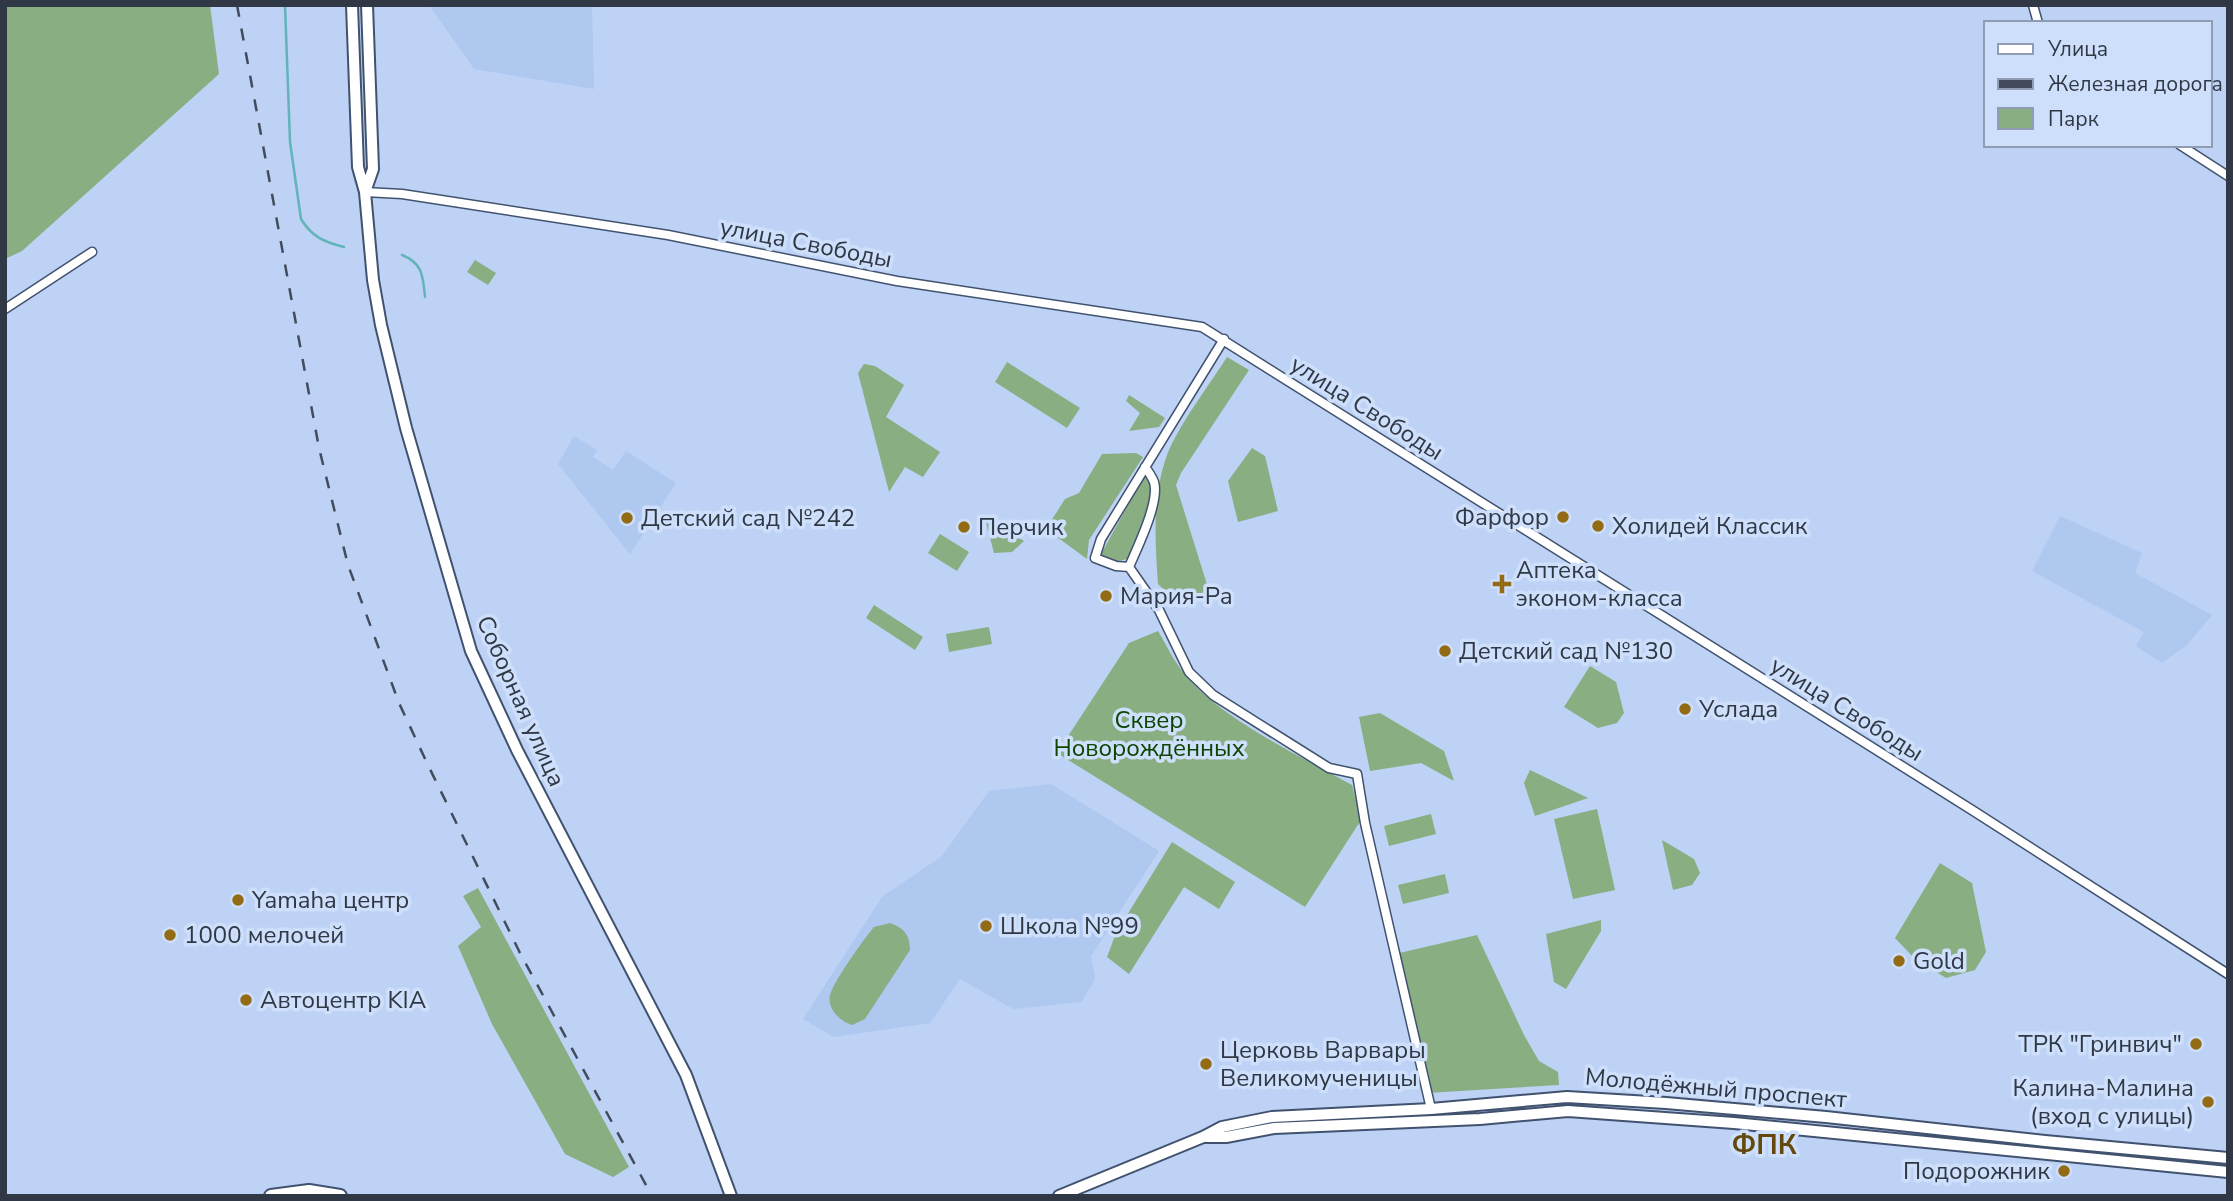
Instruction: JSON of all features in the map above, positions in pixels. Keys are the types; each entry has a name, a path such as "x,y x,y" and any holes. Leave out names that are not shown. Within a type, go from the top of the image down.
{"main road":[{"name":"Соборная улица","path":"352,5 358,167 365,192 373,280 381,325 406,428 471,651 512,739 622,956 686,1075 731,1196"},
{"name":"Соборная улица","path":"365,192 373,169 367,5"},
{"name":"Молодёжный проспект","path":"1059,1196 1222,1127 1272,1117 1431,1109 1567,1097 1826,1117 2228,1158"},
{"name":"Молодёжный проспект","path":"1203,1137 1226,1137 1274,1128 1480,1119 1568,1111 1734,1123 2228,1172"},
{"path":"271,1196 309,1191 340,1196"}],"street":[{"path":"2183,147 2228,176"},
{"name":"улица Свободы","path":"365,192 402,194 668,235 897,281 1202,327 1972,810 2228,974"},
{"path":"5,309 92,252"},
{"path":"1129,567 1116,566 1095,558 1101,539 1224,340"},
{"path":"1129,567 1153,497 1154,483 1145,467"},
{"path":"1129,567 1159,610 1189,672 1213,695 1329,768 1357,774 1365,823 1431,1109"}],"shaded area":[{"path":"429,5 592,5 594,89 474,69"},
{"name":"Детский сад №242","path":"574,436 597,450 593,457 613,470 626,451 676,483 630,554 558,464"},
{"path":"2060,516 2142,553 2135,573 2212,615 2187,645 2162,663 2136,646 2144,632 2032,571"},
{"name":"Школа №99","path":"1051,784 1159,851 1091,956 1095,979 1081,1002 1013,1009 960,979 930,1023 834,1037 803,1019 882,897 942,856 989,791"}],"green space":[{"path":"5,5 210,5 219,74 22,251 5,259"},
{"path":"475,260 496,273 488,285 467,272"},
{"path":"1227,357 1249,370 1181,473 1176,485 1209,591 1174,600 1158,584 1156,519 1162,471 1179,431"},
{"path":"1007,362 1080,408 1067,428 995,382"},
{"path":"864,364 875,366 904,385 886,417 940,452 923,477 905,467 889,492 858,373"},
{"path":"1129,395 1165,418 1159,427 1129,431 1140,413 1126,401"},
{"path":"1252,448 1265,456 1278,511 1238,522 1228,481"},
{"path":"1136,453 1143,457 1089,540 1087,559 1046,529 1065,499 1079,493 1102,454"},
{"path":"1145,474 1152,491 1144,522 1127,559 1115,562 1100,556"},
{"path":"985,518 1024,541 1012,552 994,553"},
{"path":"940,534 969,552 957,571 928,553"},
{"path":"874,605 923,637 915,650 866,618"},
{"path":"989,627 992,644 949,652 946,634"},
{"name":"Сквер Новорождённых","path":"1158,631 1183,672 1217,705 1261,735 1352,785 1361,820 1305,907 1057,753 1129,643"},
{"path":"1590,666 1616,682 1624,713 1617,723 1598,728 1564,707"},
{"path":"1380,713 1444,751 1454,781 1421,763 1370,771 1359,717"},
{"path":"1530,770 1588,798 1535,816 1524,783"},
{"path":"1597,809 1615,890 1573,899 1554,819"},
{"path":"1431,814 1436,834 1389,846 1384,826"},
{"path":"1662,840 1694,859 1700,873 1692,885 1673,890"},
{"path":"1172,842 1235,882 1219,909 1184,887 1129,974 1107,957 1116,933"},
{"path":"1940,863 1972,883 1986,952 1975,970 1946,978 1915,959 1895,938"},
{"path":"1445,874 1449,893 1403,904 1398,885"},
{"path":"478,888 629,1167 613,1177 565,1154 492,1024 458,946 481,927 463,896"},
{"path":"1601,920 1601,931 1566,989 1554,982 1546,934"},
{"path":"890,923 905,933 910,950 865,1019 852,1025 847,1023 838,1017 832,1008 831,992 874,927"},
{"path":"1477,935 1524,1035 1539,1061 1558,1072 1559,1085 1427,1093 1395,954"}],"waterway":[{"path":"285,5 290,142 301,219 319,238 344,247"},
{"path":"402,255 418,267 425,297"}],"railway":[{"path":"237,5 319,448 348,565 399,703 427,763 520,953 652,1196"}],"place":[{"name":"Фарфор","path":"1563,517"},
{"name":"Детский сад №242","path":"627,518"},
{"name":"Холидей Классик","path":"1598,526"},
{"name":"Перчик","path":"964,527"},
{"name":"Аптека эконом-класса","path":"1502,584"},
{"name":"Мария-Ра","path":"1106,596"},
{"name":"Детский сад №130","path":"1445,651"},
{"name":"Услада","path":"1685,709"},
{"name":"Yamaha центр","path":"238,900"},
{"name":"Школа №99","path":"986,926"},
{"name":"1000 мелочей","path":"170,935"},
{"name":"Gold","path":"1899,961"},
{"name":"Автоцентр KIA","path":"246,1000"},
{"name":"ТРК \"Гринвич\"","path":"2196,1044"},
{"name":"Церковь Варвары Великомученицы","path":"1206,1064"},
{"name":"Калина-Малина (вход с улицы)","path":"2208,1102"},
{"name":"Подорожник","path":"2064,1171"}],"district":[{"name":"ФПК","path":"1764,1145"}]}
